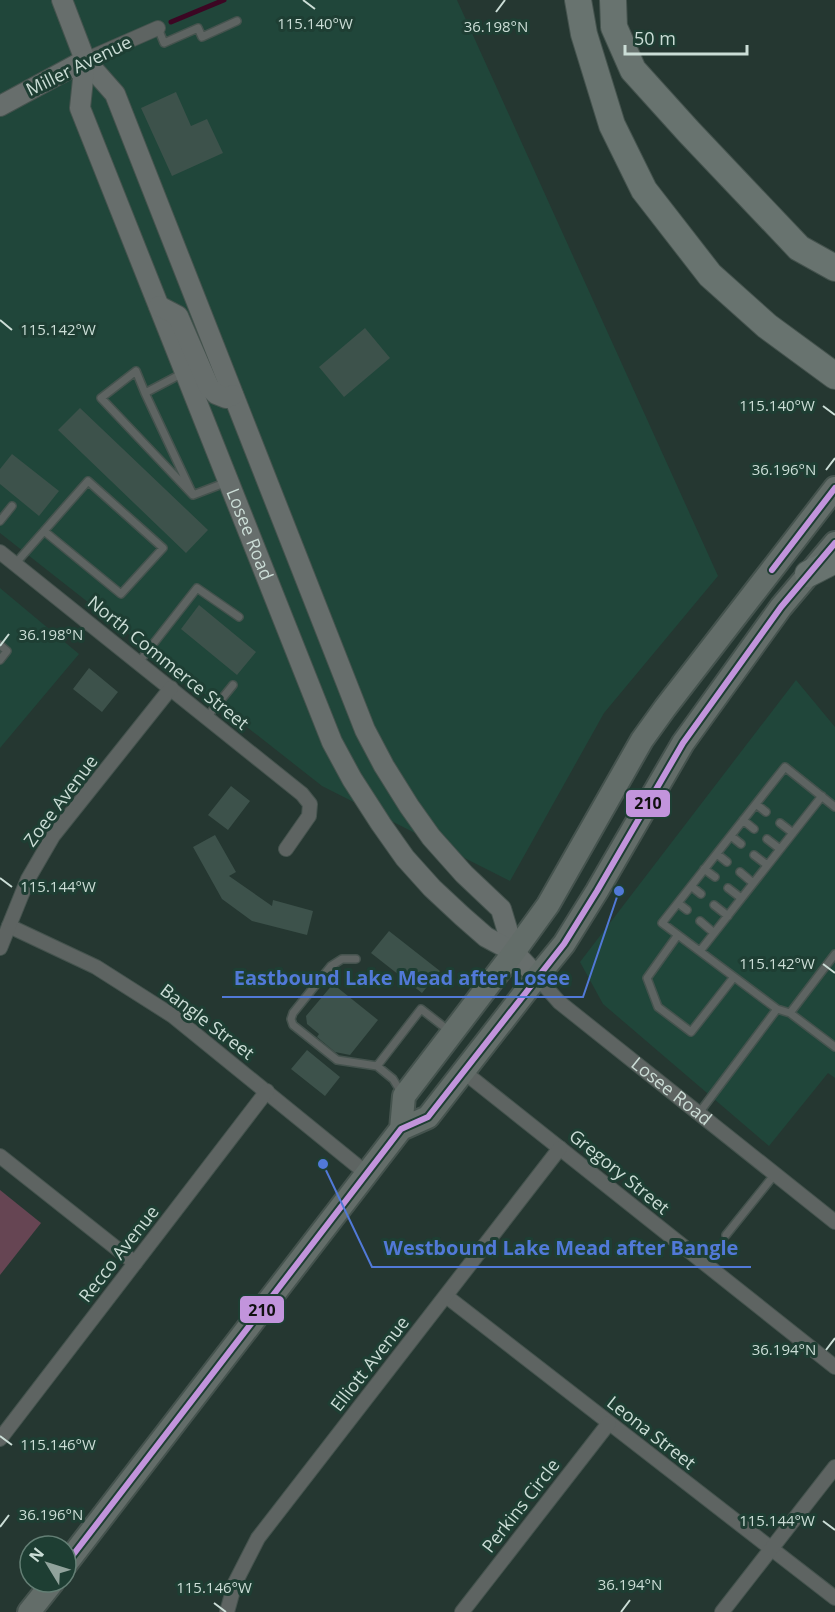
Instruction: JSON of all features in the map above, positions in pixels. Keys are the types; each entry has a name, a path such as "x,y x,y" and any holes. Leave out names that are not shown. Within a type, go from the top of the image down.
{"highway":[{"path":"578,0 584,34 612,125 644,190 710,275 767,326 835,376"},
{"path":"613,0 614,27 633,70 799,248 835,268"},
{"path":"808,574 835,560"}],"main road":[{"name":"Losee Road","path":"62,0 85,60 115,94 365,730 408,806 431,837 464,874 501,909 514,952"},
{"name":"Losee Road","path":"85,60 80,108 332,742 352,779 399,850 419,873 486,937 514,952 537,977"},
{"name":"Miller Avenue","path":"0,106 85,60"},
{"path":"159,306 178,316 209,387 216,394 226,398 233,395"},
{"path":"401,1129 404,1096 548,905 642,740 835,488"},
{"path":"78,1548 401,1129 428,1117 564,944 683,743 781,607 835,543"},
{"path":"30,1612 43,1594"}],"street":[{"name":"Miller Avenue","path":"85,60 158,28"},
{"name":"North Commerce Street","path":"0,552 302,794 310,804 309,816 286,849"},
{"name":"Zoee Avenue","path":"0,948 28,879 53,836 171,688"},
{"name":"Bangle Street","path":"9,926 96,967 164,1010 366,1173"},
{"name":"Losee Road","path":"537,977 559,1002 835,1222"},
{"name":"Gregory Street","path":"464,1072 835,1367"},
{"name":"Recco Avenue","path":"0,1439 267,1091"},
{"name":"Elliott Avenue","path":"227,1612 235,1583 258,1538 560,1148"},
{"path":"0,1156 135,1263"},
{"name":"Leona Street","path":"446,1296 835,1598"},
{"name":"Perkins Circle","path":"462,1612 609,1423"},
{"path":"722,1612 835,1467"}],"lane":[{"path":"158,28 164,43 198,28 202,37 237,21"},
{"path":"136,371 145,393 193,495 101,398 136,371"},
{"path":"145,393 185,372"},
{"path":"15,564 44,531 88,481 163,548 121,594 44,531"},
{"path":"193,495 228,482"},
{"path":"0,521 12,506"},
{"path":"139,662 196,588 240,617"},
{"path":"0,645 7,651 0,660"},
{"path":"207,717 233,685"},
{"path":"835,807 785,767 662,923 777,1009 790,1012 835,1047"},
{"path":"700,951 822,796"},
{"path":"756,804 766,812"},
{"path":"743,820 754,829"},
{"path":"780,823 792,833"},
{"path":"731,836 741,844"},
{"path":"767,839 780,849"},
{"path":"717,854 727,862"},
{"path":"754,855 767,865"},
{"path":"705,869 715,877"},
{"path":"740,873 753,883"},
{"path":"691,886 701,894"},
{"path":"728,888 741,898"},
{"path":"678,903 687,910"},
{"path":"714,905 728,916"},
{"path":"700,921 714,933"},
{"path":"677,936 647,978 658,1006 691,1032 734,977"},
{"path":"790,1012 835,954"},
{"path":"356,959 342,959 331,966 293,1013 291,1019 294,1025 337,1060 377,1066 393,1079 404,1096"},
{"path":"377,1066 421,1009 452,1034"},
{"path":"699,1113 777,1009"},
{"path":"726,1235 775,1174"}],"shaded area":[{"path":"0,0 457,0 718,576 604,713 510,881 322,786 0,533"},
{"path":"0,588 79,654 0,748"},
{"path":"796,680 835,727 835,1078 828,1073 769,1146 603,1004 580,962"},
{"path":"0,1190 41,1223 0,1275"}],"building":[{"path":"176,92 191,126 207,119 223,153 172,176 141,108"},
{"path":"365,328 390,358 344,397 319,367"},
{"path":"80,408 208,530 186,553 58,430"},
{"path":"12,454 59,491 39,516 0,484 0,469"},
{"path":"199,605 256,652 237,675 181,629"},
{"path":"89,668 118,692 102,712 73,689"},
{"path":"231,786 250,801 228,830 208,815"},
{"path":"215,835 236,872 229,876 272,906 273,900 313,911 307,935 252,921 222,899 193,847"},
{"path":"389,931 440,971 422,993 371,953"},
{"path":"333,984 378,1020 350,1055 335,1052 317,1037 319,1034 307,1024 306,1016"},
{"path":"307,1050 340,1077 325,1096 291,1069"}],"waterway":[{"path":"171,22 224,0"}],"transit line":[{"name":"210","path":"772,570 835,488"},
{"name":"210","path":"78,1548 401,1129 428,1117 564,944 683,743 781,607 835,543"}],"place":[{"name":"Eastbound Lake Mead after Losee","path":"619,891"},
{"name":"Westbound Lake Mead after Bangle","path":"323,1164"}]}
